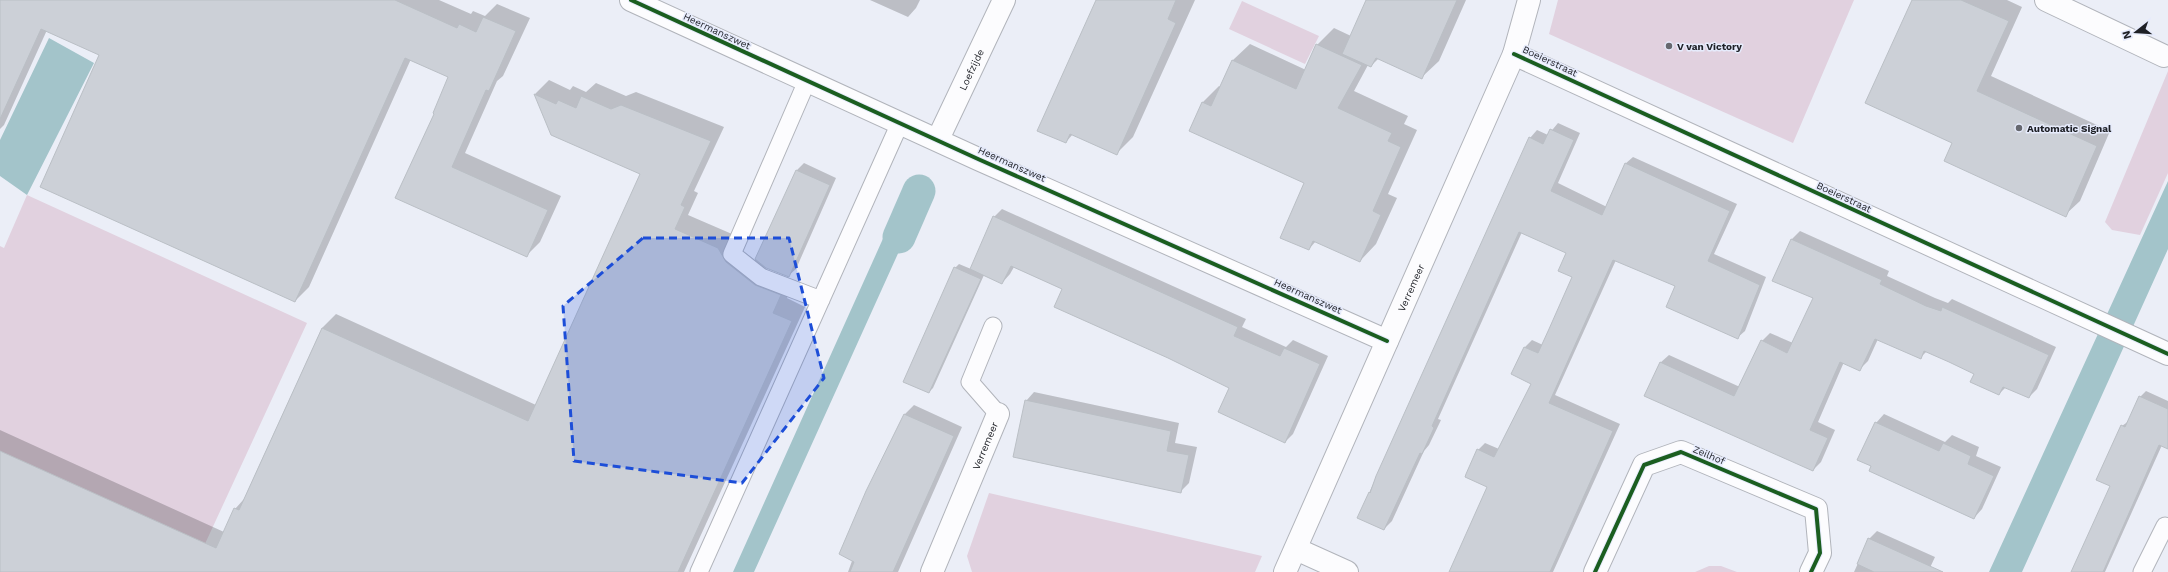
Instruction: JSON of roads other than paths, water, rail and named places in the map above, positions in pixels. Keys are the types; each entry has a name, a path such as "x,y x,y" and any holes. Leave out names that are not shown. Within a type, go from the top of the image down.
{"street":[{"name":"Heermanszwet","path":"631,0 900,123 1387,341"},
{"name":"Loefzijde","path":"938,139 1004,0"},
{"name":"Verremeer","path":"1285,572 1514,54 1529,0"},
{"path":"2046,0 2164,56"},
{"name":"Boeierstraat","path":"1514,54 2168,354"},
{"name":"Verremeer","path":"932,572 998,414"},
{"name":"Zeilhof","path":"1595,572 1644,465 1681,452 1816,509 1820,553 1811,572"},
{"path":"1296,549 1348,572"}],"lane":[{"path":"807,81 732,254 761,277 821,300"},
{"path":"699,572 900,123"},
{"name":"Verremeer","path":"993,326 970,382 998,414"},
{"path":"2142,572 2165,526"}],"water":[{"path":"49,38 94,63 27,195 0,176 0,140"},
{"path":"2168,181 2168,249 2022,572 1989,572"},
{"path":"904,192 924,196 754,572 733,572"}],"waterway":[{"path":"899,237 919,191"}],"place":[{"name":"V van Victory","path":"1669,46"},
{"name":"Automatic Signal","path":"2019,128"}]}
